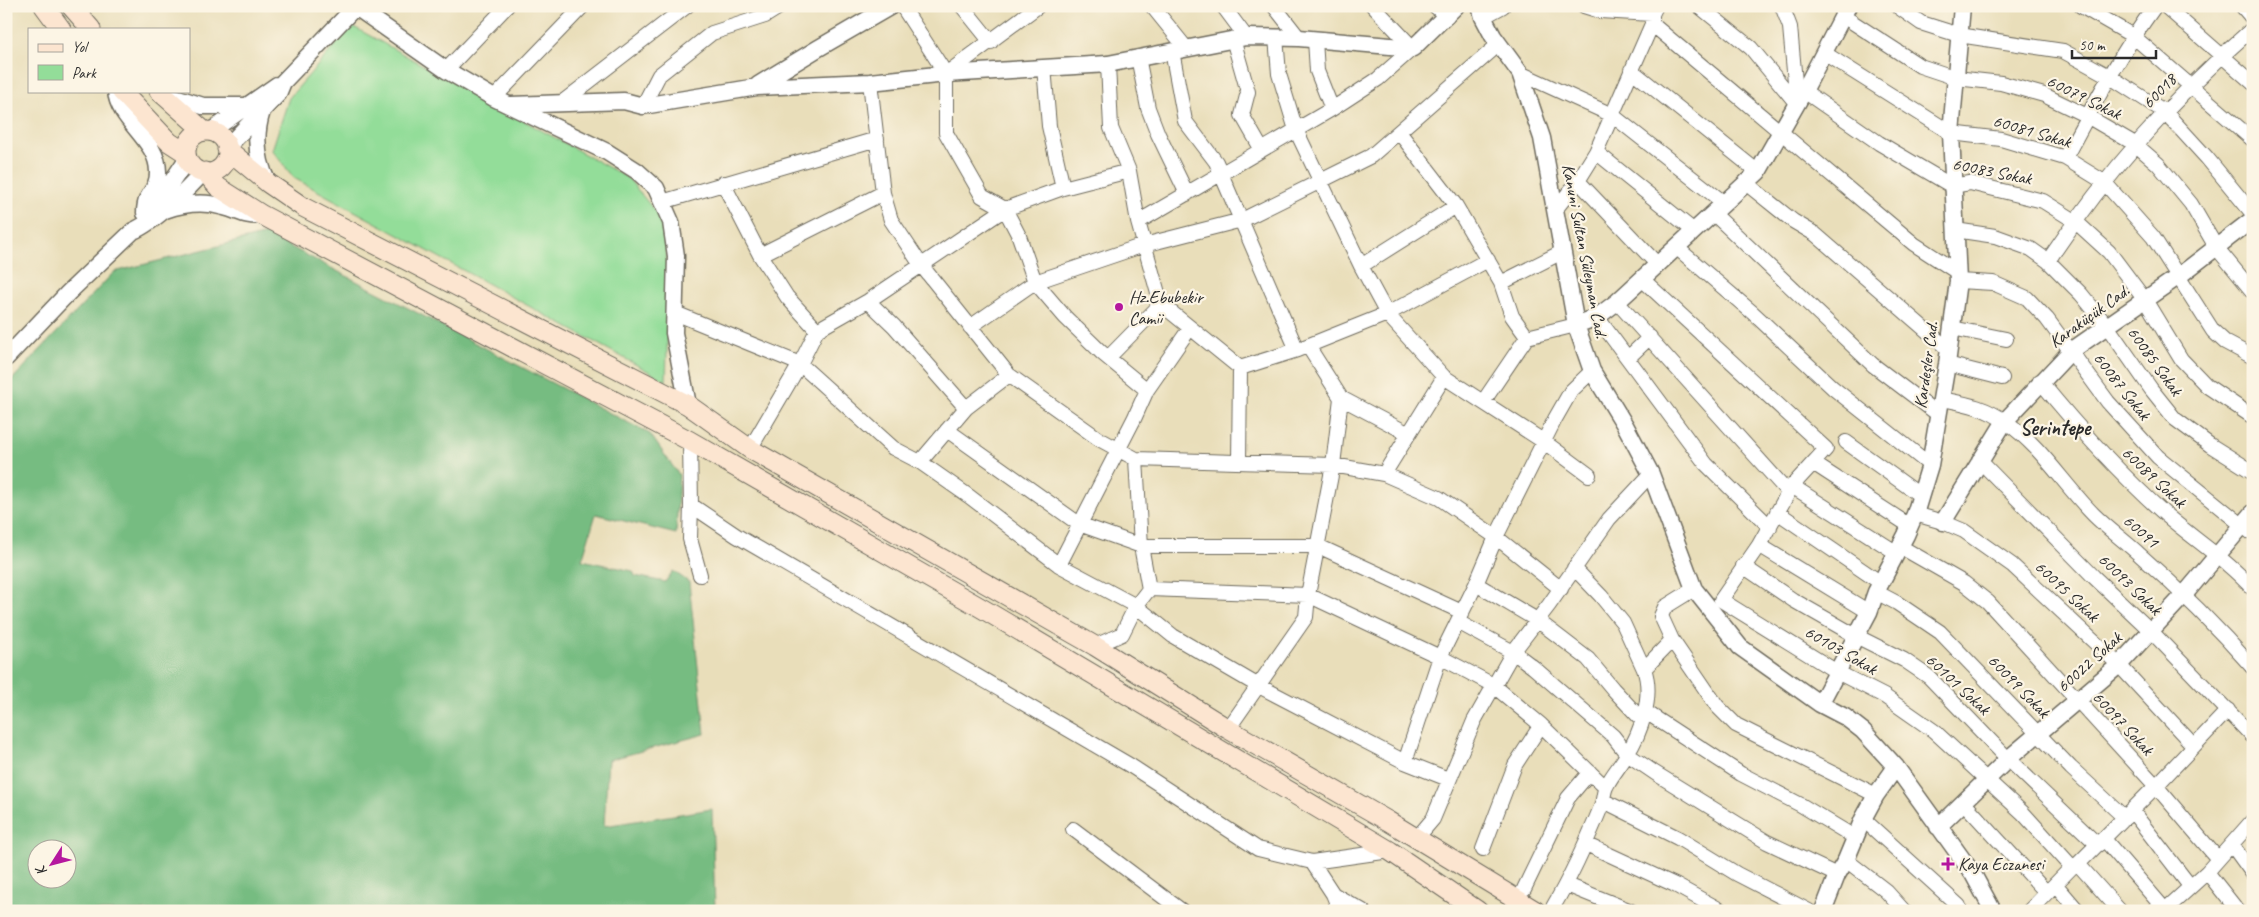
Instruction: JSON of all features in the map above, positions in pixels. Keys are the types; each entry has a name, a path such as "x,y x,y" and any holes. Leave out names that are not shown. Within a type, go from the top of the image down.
{"main road":[{"path":"44,6 60,28"},
{"path":"70,6 90,28"},
{"path":"122,92 169,142 186,156 193,168 204,172 211,172 222,166 227,156 227,148"},
{"path":"160,92 207,131 221,137 227,148 268,183 303,207 688,405 750,449 1095,646 1228,729 1416,839 1545,909"},
{"path":"186,156 189,141 198,132 207,131"},
{"path":"204,172 218,187 262,215 690,441 983,609 1390,852 1478,911"}],"street":[{"path":"227,148 254,109 283,82 356,6 446,70 494,98 607,152 644,176 656,188 671,222 676,256 674,333 688,405"},
{"path":"446,70 507,6"},
{"path":"494,98 583,6"},
{"path":"560,104 671,10 687,6"},
{"path":"644,106 659,75 712,33 765,16 781,6"},
{"path":"756,87 891,6"},
{"path":"902,6 946,74 946,133 982,196 1005,209 1019,236 1035,282 1065,317 1108,358 1147,390"},
{"path":"962,6 991,42"},
{"path":"946,74 991,42 1023,11 1038,6"},
{"path":"1152,6 1179,49 1185,121 1216,162 1302,348 1341,398 1409,434"},
{"path":"1223,6 1240,38 1248,92 1242,115 1262,150"},
{"path":"1274,6 1307,39 1317,72 1332,109"},
{"path":"1373,6 1413,48"},
{"path":"1482,12 1503,6"},
{"path":"1555,210 1578,181 1596,152 1653,15 1600,10 1584,6"},
{"name":"60083 Sokak","path":"1698,6 1751,48 1801,98 1952,186 1970,183 2043,201 2075,221 2109,252 2144,300 2187,366 2207,386 2253,417"},
{"path":"1782,6 1790,27 1801,98"},
{"path":"1897,6 1921,23 1959,34 2063,51 2109,76 2165,112 2207,158 2253,214"},
{"name":"Kardeşler Cad.","path":"1820,704 1869,612 1913,520 1930,465 1948,358 1957,276 1951,134 1962,6"},
{"path":"2081,6 2133,36 2253,140"},
{"path":"2065,158 2109,76 2133,36 2155,6"},
{"path":"2166,6 2223,54 2253,83"},
{"path":"2242,6 2253,19"},
{"path":"1138,222 1332,109 1378,79 1413,48 1446,10"},
{"path":"1483,402 1527,337 1576,325 1597,317 1643,280 1676,247 1753,178 1801,98 1844,10"},
{"name":"60079 Sokak","path":"1844,10 1920,66 1956,78 2001,83 2044,95 2088,116 2135,144 2158,164 2191,204 2216,247 2253,292"},
{"name":"Kanuni Sultan Süleyman Cad.","path":"1482,12 1499,44 1520,74 1542,138 1576,325 1592,372 1626,427 1651,474 1694,589 1717,606 1740,647 1820,704 1845,717 1857,726 1896,768 1973,874 1993,911"},
{"name":"60087 Sokak","path":"1653,15 1780,133 1914,244 1957,276 1993,284 2027,298 2047,319 2108,402 2158,457 2250,524"},
{"name":"60018","path":"2048,262 2075,221 2135,144 2191,85 2253,28"},
{"path":"511,105 624,101 644,106 756,87 870,82 946,74 1108,64 1240,38 1276,37 1413,48"},
{"path":"1276,37 1279,74 1296,130 1319,182 1361,266 1388,314 1444,377 1590,475"},
{"path":"970,327 1035,282 1144,246 1242,220 1371,156 1499,44"},
{"name":"60081 Sokak","path":"1824,53 1951,134 2001,139 2065,158 2104,182 2154,237 2213,331 2225,342 2253,357"},
{"path":"1138,57 1148,108 1187,194"},
{"path":"1108,64 1111,128 1129,171 1138,222 1161,304 1240,368"},
{"path":"1044,67 1049,126 1063,188"},
{"path":"1631,70 1753,178 1793,221 1815,234 1948,358 2002,378"},
{"path":"1520,74 1612,115 1719,208 1873,365 1941,407"},
{"path":"870,82 883,193 890,220 921,265 1009,375 1099,439 1136,459 1333,465 1384,474 1439,498 1496,537 1561,589"},
{"path":"116,92 119,104 156,158 158,178 154,189 147,199 153,212"},
{"path":"161,92 173,98 203,106 254,109"},
{"path":"207,131 254,109"},
{"path":"254,109 256,144 260,165 268,183"},
{"path":"1400,132 1456,206 1500,283 1512,316 1527,337"},
{"path":"662,202 722,182 877,138"},
{"path":"1596,152 1694,231"},
{"path":"153,212 186,156"},
{"path":"750,449 800,364 816,330 868,301 1005,209 1063,188 1129,171"},
{"path":"6,358 68,293 133,231 138,220 153,212 191,185 204,172"},
{"path":"1578,181 1658,265"},
{"path":"722,182 760,255 788,297 816,330"},
{"path":"760,255 883,193"},
{"path":"153,212 183,205 203,203 224,207 248,217 262,215"},
{"path":"1361,266 1456,206"},
{"name":"Karaküçük Cad.","path":"1943,522 1979,460 2005,421 2040,381 2071,351 2179,276 2253,219"},
{"name":"60085 Sokak","path":"1955,230 1995,236 2031,249 2048,262 2081,294 2107,326 2151,389 2175,419 2210,445 2253,472"},
{"path":"1676,247 1753,313 1833,388 1930,465"},
{"path":"1500,283 1562,252"},
{"path":"1240,368 1302,348 1388,314 1488,260"},
{"path":"1643,280 1826,449 1790,489 1759,545 1742,566 1717,606"},
{"path":"868,301 894,326 966,408"},
{"name":"60097 Sokak","path":"1617,302 1790,489 1899,550 1964,583 1988,602 2156,786 2218,859"},
{"path":"1108,358 1161,304"},
{"path":"675,313 800,364 893,448 920,462 970,497 1059,565 1136,606 1173,636 1258,685 1405,762 1448,779"},
{"path":"1597,317 1706,464 1770,527"},
{"path":"1059,565 1147,390 1190,328"},
{"path":"1952,328 2006,339"},
{"path":"1628,358 1650,337"},
{"path":"1239,462 1240,368"},
{"path":"1405,762 1440,657 1542,441 1571,391 1592,372"},
{"path":"920,462 966,408 1009,375"},
{"path":"1384,474 1444,377"},
{"name":"60089 Sokak","path":"2040,381 2124,478 2173,521 2218,556 2253,589"},
{"path":"1228,729 1306,616 1308,595 1333,465 1341,398"},
{"name":"60091","path":"1941,407 1979,406 2005,421 2022,434 2095,516 2184,596 2227,638 2253,668"},
{"path":"948,430 1079,524 1141,546 1318,546 1460,617 1513,652 1613,736 1628,754 1767,842 1836,875"},
{"path":"690,441 690,539 700,575"},
{"path":"1846,442 1921,496"},
{"path":"1095,646 1122,634 1136,606 1149,589 1141,546 1136,459"},
{"name":"60093 Sokak","path":"1979,460 2094,578 2151,631 2253,737"},
{"name":"60095 Sokak","path":"1813,463 1913,520 1943,522 1964,531 2012,565 2119,665 2194,746"},
{"path":"1416,839 1433,819 1448,779 1474,721 1513,652 1561,589 1609,519 1651,474"},
{"path":"690,505 737,536 1130,766 1258,849 1312,862 1390,852"},
{"name":"60099 Sokak","path":"1777,512 1897,603 1940,632 2071,768 2129,814 2190,886"},
{"name":"60022 Sokak","path":"1938,827 2037,733 2119,665 2184,596 2218,556 2250,524"},
{"path":"1759,545 1869,612"},
{"name":"60101 Sokak","path":"1742,566 1794,600 1856,636 1904,660 1928,677 2008,759 2101,842 2165,910"},
{"path":"1545,909 1566,885 1586,844 1605,794 1628,754 1644,716 1648,681 1623,623 1601,596 1574,568"},
{"path":"1476,584 1537,620 1588,659 1613,689 1644,716 1741,774 1801,805 1856,838"},
{"path":"1149,589 1308,595 1440,657 1493,685 1542,725 1590,772 1605,794 1737,874 1822,909 1836,875 1846,860 1863,819 1876,795 1896,768"},
{"path":"1694,589 1665,607 1661,616 1672,640 1717,706 1736,725 1876,795"},
{"name":"60103 Sokak","path":"1717,606 1884,696 1934,731 2023,813 2120,911"},
{"path":"1644,670 1672,640"},
{"path":"2032,910 2050,888 2129,814 2228,710"},
{"path":"1483,849 1515,765 1542,725"},
{"path":"1524,889 1568,798 1590,772"},
{"path":"1963,802 2050,888 2078,911"},
{"path":"1863,819 1960,906"},
{"path":"2165,910 2207,872 2253,820"},
{"path":"1073,829 1182,911"},
{"path":"1586,844 1675,885 1722,911"},
{"path":"2232,845 2253,874"},
{"path":"1846,860 1886,891 1904,911"},
{"path":"1312,862 1333,894 1340,911"},
{"path":"2207,872 2238,911"},
{"path":"1566,885 1631,911"},
{"path":"1333,894 1364,911"}],"green space":[{"path":"352,26 628,178 664,222 669,291 666,381 294,178 272,150 289,98"},
{"path":"266,234 650,434 679,475 676,534 596,514 582,560 633,571 635,576 665,582 673,571 689,582 705,734 608,760 604,826 712,809 715,911 6,911 6,386 114,272"}],"place":[{"name":"Hz.Ebubekir Camii","path":"1119,307"},
{"name":"Kaya Eczanesi","path":"1948,864"}],"district":[{"name":"Serintepe","path":"2055,428"}]}
